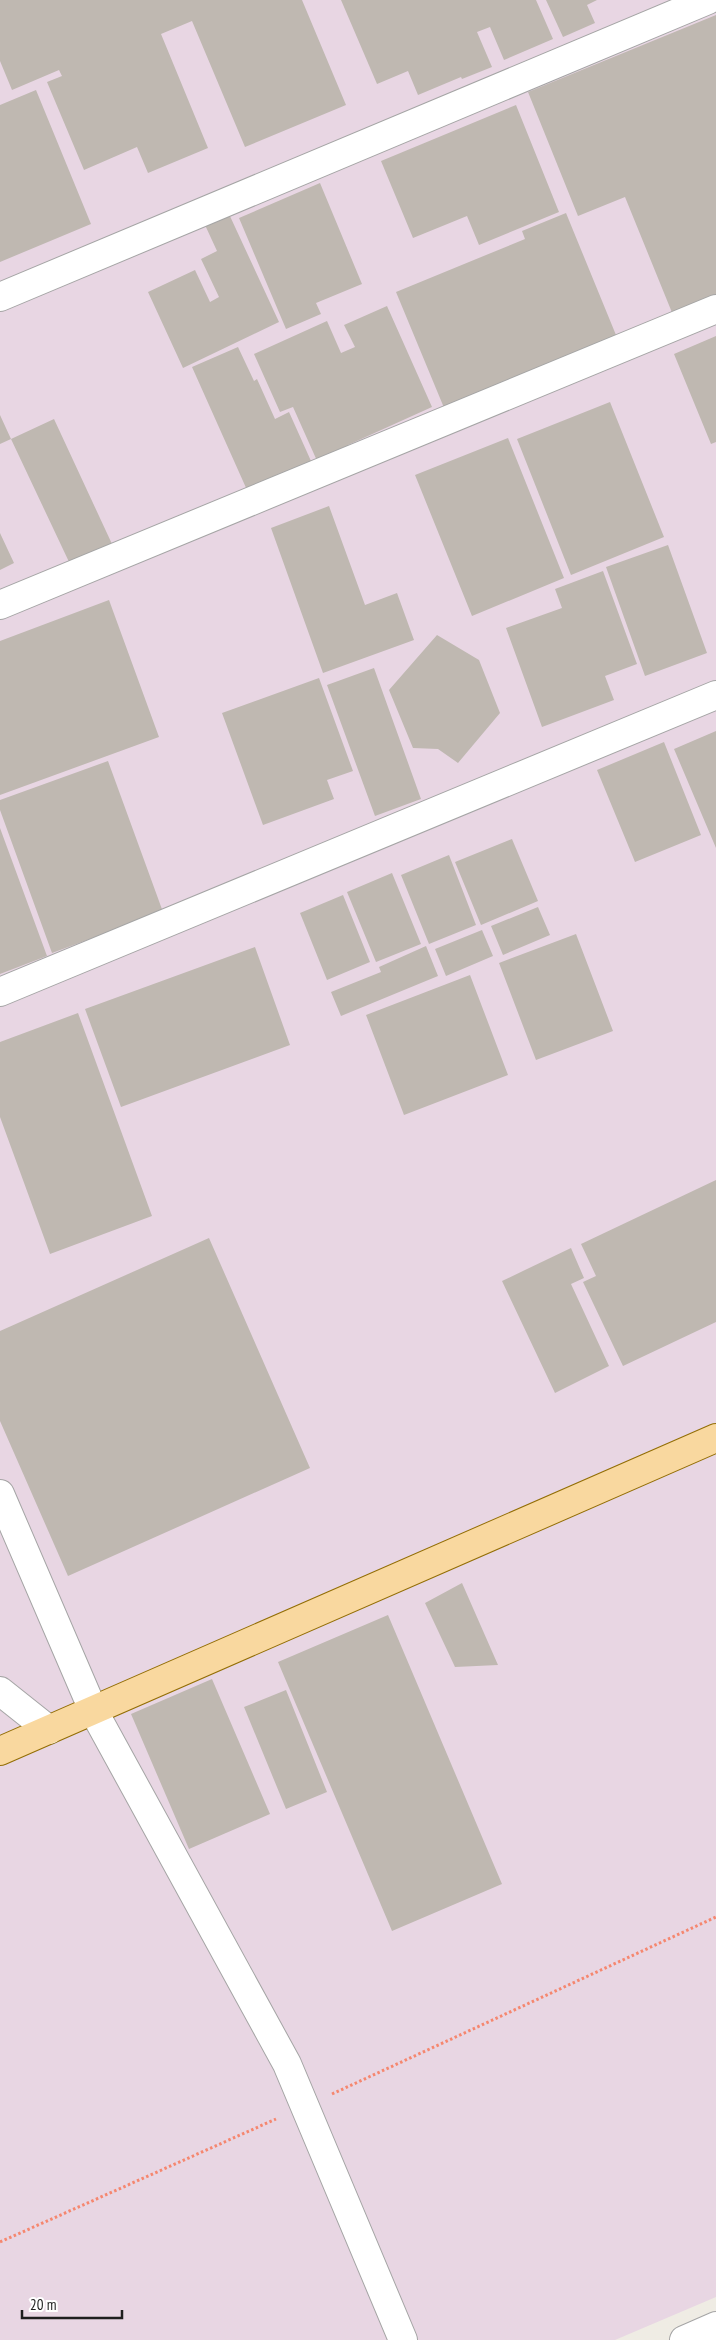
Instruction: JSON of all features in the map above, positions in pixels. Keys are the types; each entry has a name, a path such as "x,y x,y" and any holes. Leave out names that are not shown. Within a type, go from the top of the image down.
{"main road":[{"path":"0,1751 716,1438"}],"street":[{"path":"0,297 708,0"},
{"path":"0,605 716,309"},
{"path":"0,992 716,695"},
{"path":"0,1494 93,1710 287,2064 403,2340"},
{"path":"0,1691 49,1730"},
{"path":"684,2340 716,2326"}],"path":[{"path":"0,2242 305,2106 716,1917"}],"shaded area":[{"path":"0,0 716,0 716,2297 615,2340 0,2340"}],"building":[{"path":"0,0 302,0 346,105 245,147 192,21 161,34 208,148 148,173 137,147 84,170 47,82 62,76 59,70 12,90 0,61"},
{"path":"341,0 536,0 553,39 504,60 490,27 477,32 492,67 462,79 461,77 418,95 408,71 377,84"},
{"path":"546,0 597,0 587,5 595,23 563,37"},
{"path":"716,15 716,298 673,315 625,197 578,216 528,92"},
{"path":"36,90 91,224 0,262 0,105"},
{"path":"516,105 559,212 479,245 467,216 413,238 381,161"},
{"path":"320,183 362,284 316,303 321,314 286,329 239,218"},
{"path":"566,213 616,335 528,372 531,380 447,415 396,292 525,239 522,231"},
{"path":"229,214 279,322 183,368 148,292 195,270 210,302 219,297 201,259 217,251 205,225"},
{"path":"387,306 432,407 348,445 349,449 318,463 293,407 280,412 254,354 327,321 341,353 355,347 344,325"},
{"path":"716,336 716,442 711,444 674,354"},
{"path":"238,347 254,381 257,379 275,419 289,412 311,461 247,490 192,367"},
{"path":"610,402 664,537 571,575 517,439"},
{"path":"0,415 11,439 0,444"},
{"path":"54,419 112,544 70,564 11,439"},
{"path":"508,438 564,578 472,616 415,475"},
{"path":"329,506 365,605 397,593 414,640 323,673 271,528"},
{"path":"0,533 14,563 0,570"},
{"path":"668,545 707,653 645,676 606,567"},
{"path":"603,571 637,664 605,676 614,700 542,727 506,628 562,608 555,589"},
{"path":"109,600 159,737 0,795 0,641"},
{"path":"437,635 479,660 500,713 458,763 438,749 413,748 389,690"},
{"path":"374,668 421,799 375,816 327,685"},
{"path":"319,678 353,771 327,780 334,799 263,825 222,713"},
{"path":"716,731 716,848 674,749"},
{"path":"664,742 701,835 635,862 597,770"},
{"path":"108,761 163,912 52,953 0,810 0,800"},
{"path":"0,828 47,956 0,974"},
{"path":"512,839 538,901 481,925 455,862"},
{"path":"449,855 476,925 429,944 401,875"},
{"path":"392,873 421,944 376,962 347,892"},
{"path":"343,895 370,962 327,980 300,913"},
{"path":"538,907 550,935 503,955 491,926"},
{"path":"482,930 493,956 446,976 435,949"},
{"path":"576,934 613,1031 536,1060 499,963"},
{"path":"426,946 438,976 341,1016 331,992 381,972 379,967"},
{"path":"255,947 290,1045 121,1107 85,1009"},
{"path":"470,975 508,1075 404,1115 366,1015"},
{"path":"78,1013 152,1216 50,1254 0,1117 0,1042"},
{"path":"716,1180 716,1322 623,1366 583,1282 596,1276 581,1244"},
{"path":"209,1238 310,1468 68,1576 0,1421 0,1331"},
{"path":"571,1248 584,1278 571,1284 609,1366 555,1393 502,1281"},
{"path":"462,1583 498,1665 455,1667 425,1603"},
{"path":"388,1615 502,1884 392,1931 278,1662"},
{"path":"212,1679 270,1814 189,1849 131,1714"},
{"path":"286,1690 327,1792 286,1809 244,1707"}]}
